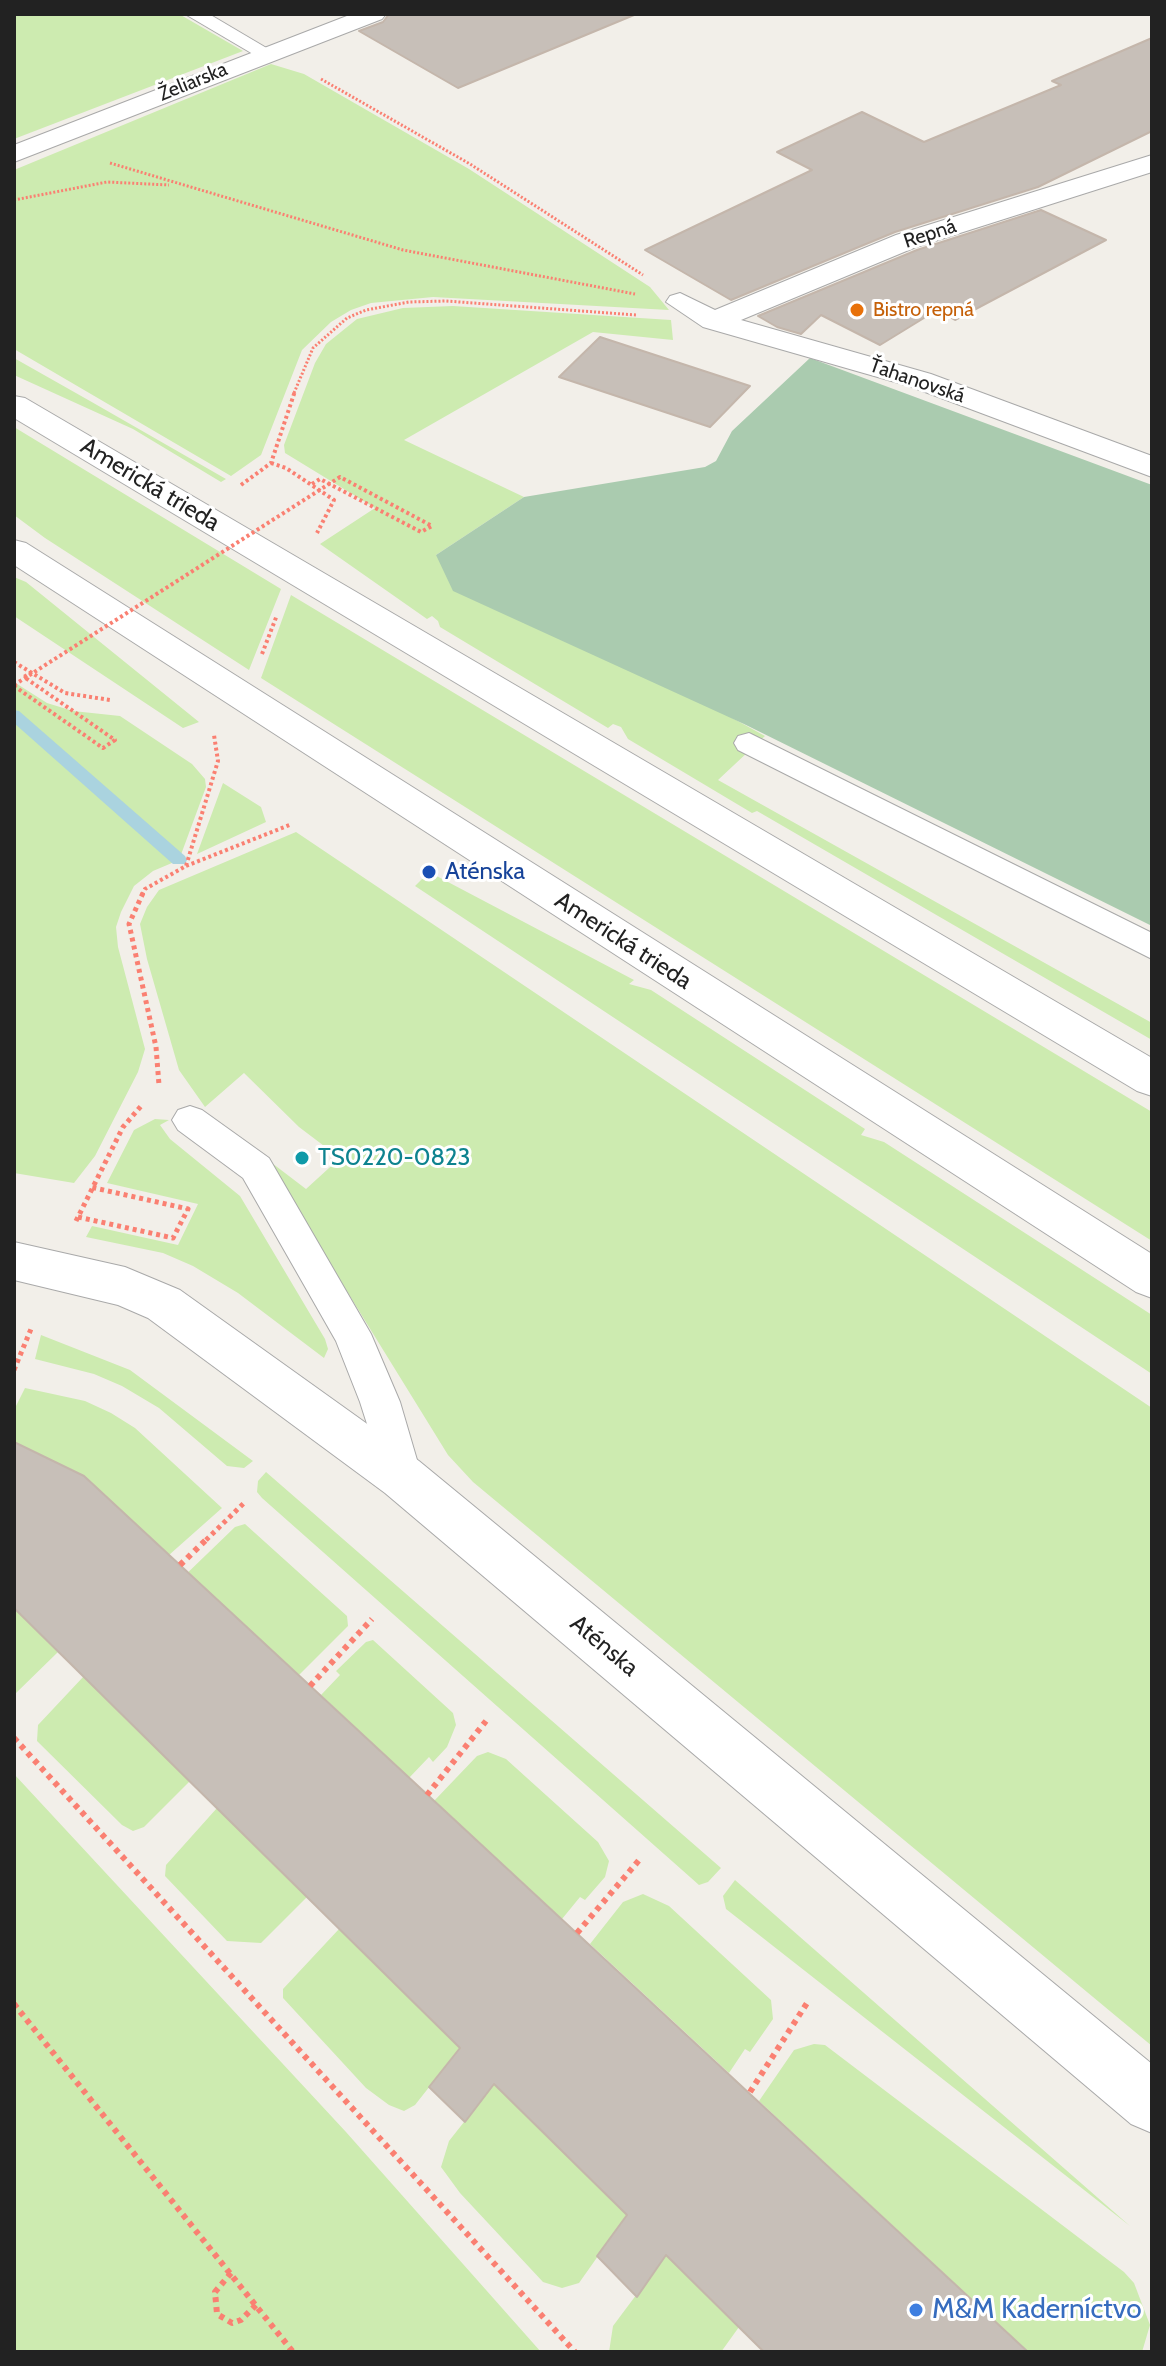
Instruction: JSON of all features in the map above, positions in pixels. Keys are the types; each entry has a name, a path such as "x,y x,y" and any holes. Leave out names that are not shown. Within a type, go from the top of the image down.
{"street":[{"name":"Želiarska","path":"14,154 265,53 374,14"},
{"name":"Repná","path":"713,321 906,241 1152,163"},
{"name":"Ťahanovská","path":"680,302 713,321 920,380 1152,467"},
{"name":"Americká trieda","path":"14,405 1152,1079"},
{"name":"Americká trieda","path":"14,550 1152,1278"},
{"name":"Aténska","path":"14,1261 125,1287 164,1304 402,1477 1152,2103"}],"lane":[{"path":"195,14 265,53"},
{"path":"749,743 1152,947"},
{"path":"190,1120 256,1168 352,1334 380,1402 402,1477"}],"path":[{"path":"265,53 287,60 470,164 680,302"},
{"path":"46,142 178,185 403,250 680,302"},
{"path":"14,200 107,182 178,185"},
{"path":"241,485 271,463 303,366 313,348 347,318 366,310 446,301 670,315 713,321"},
{"path":"271,463 312,484 334,500 313,540"},
{"path":"33,671 24,677 27,680 115,740 103,748 14,685 340,477 432,526 421,532 330,484 320,479 312,484"},
{"path":"260,660 281,606"},
{"path":"14,662 65,693 110,700"},
{"path":"186,866 218,761 214,731"},
{"path":"90,1187 188,1209 173,1238 79,1214 90,1187 123,1127 159,1085 156,1047 129,924 145,889 186,866 292,824"},
{"path":"14,1370 31,1329"},
{"path":"180,1565 244,1503"},
{"path":"310,1686 372,1619"},
{"path":"427,1795 486,1721"},
{"path":"14,1738 468,2231 575,2352"},
{"path":"577,1933 640,1859"},
{"path":"750,2092 807,2003"},
{"path":"14,2004 293,2352"},
{"path":"231,2273 215,2292 217,2314 232,2323 241,2320 256,2305"}],"green space":[{"path":"14,14 179,14 243,51 14,139"},
{"path":"271,64 304,74 469,169 650,287 669,310 433,297 371,303 351,310 331,322 302,350 261,455 231,476 14,349 14,170"},
{"path":"453,306 671,320 673,340 593,332 404,440 524,497 436,555 765,736 718,780 1152,1023 1152,1040 757,811 752,813 628,739 621,727 613,724 608,728 440,627 432,616 427,619 320,544 375,508 285,453 284,445 315,363 326,344 357,319 403,308"},
{"path":"14,358 226,479 221,482 133,429 14,375"},
{"path":"810,358 1152,485 1152,926 744,724 453,591 436,555 524,497 705,467 716,461 732,431"},
{"path":"14,427 281,589 249,670 14,515"},
{"path":"14,577 26,582 199,722 183,728 14,616"},
{"path":"291,595 1152,1112 1152,1241 261,678"},
{"path":"14,682 47,703 73,711 120,716 192,764 205,779 206,787 179,860 153,871 134,886 116,927 118,947 145,1049 138,1072 95,1156 74,1183 14,1173"},
{"path":"223,783 261,807 266,822 197,854"},
{"path":"296,832 1152,1408 1152,2046 473,1482 448,1455 264,1157 306,1189 340,1158 299,1127 244,1073 205,1107 179,1070 147,959 140,924 159,890"},
{"path":"429,872 634,980 629,984 651,990 865,1129 861,1135 884,1142 1152,1315 1152,1374 415,886"},
{"path":"155,1119 169,1120 160,1125 170,1139 240,1196 325,1339 328,1349 324,1358 238,1293 193,1266 163,1253 86,1237 92,1226 178,1245 198,1204 107,1183 134,1130"},
{"path":"41,1335 130,1370 253,1461 244,1468 227,1466 159,1408 122,1386 94,1374 35,1359"},
{"path":"25,1388 85,1401 111,1413 135,1428 222,1508 169,1555 84,1477 28,1449 14,1446 14,1410"},
{"path":"266,1472 721,1868 708,1882 699,1885 262,1498 257,1492 258,1481"},
{"path":"245,1524 347,1616 348,1626 299,1675 218,1601 178,1582 235,1527"},
{"path":"14,1608 58,1652 14,1695"},
{"path":"373,1640 453,1713 456,1725 447,1747 433,1762 429,1757 409,1778 321,1695 340,1675 336,1671 366,1642"},
{"path":"84,1676 190,1781 144,1827 133,1831 122,1825 37,1741 38,1725"},
{"path":"488,1752 506,1759 598,1842 609,1861 605,1877 585,1900 580,1897 562,1919 434,1801 477,1756"},
{"path":"14,1774 346,2132 541,2352 14,2352"},
{"path":"217,1808 307,1897 261,1943 227,1941 165,1876 166,1865"},
{"path":"735,1880 1130,2226 726,1909 723,1896"},
{"path":"643,1894 669,1906 771,2000 773,2019 750,2052 745,2049 729,2073 590,1944 623,1902"},
{"path":"339,1929 460,2048 415,2105 404,2111 389,2105 366,2088 283,1998 283,1989"},
{"path":"814,2044 825,2045 1124,2272 1134,2283 1150,2325 1142,2352 1028,2352 759,2101 794,2050"},
{"path":"494,2084 627,2215 579,2283 562,2288 543,2282 460,2193 441,2167 449,2141"},
{"path":"666,2255 739,2327 721,2352 609,2352 613,2326"}],"building":[{"path":"389,14 634,15 458,88 359,31 383,22"},
{"path":"1152,38 1152,131 1038,187 895,232 731,300 645,250 812,170 777,152 862,112 924,142 1061,85 1052,81"},
{"path":"1041,210 1106,240 955,320 937,310 880,345 821,315 801,334 777,327 758,316 917,250"},
{"path":"600,337 750,386 710,427 559,377"},
{"path":"14,1442 84,1476 1028,2352 764,2352 666,2255 637,2297 597,2256 627,2215 494,2084 465,2122 429,2087 460,2048 14,1608"}],"waterway":[{"path":"14,715 179,860"}],"place":[{"name":"Bistro repná","path":"857,310"},
{"name":"Aténska","path":"429,872"},
{"name":"TS0220-0823","path":"302,1158"},
{"name":"M&M Kaderníctvo","path":"916,2310"}]}
